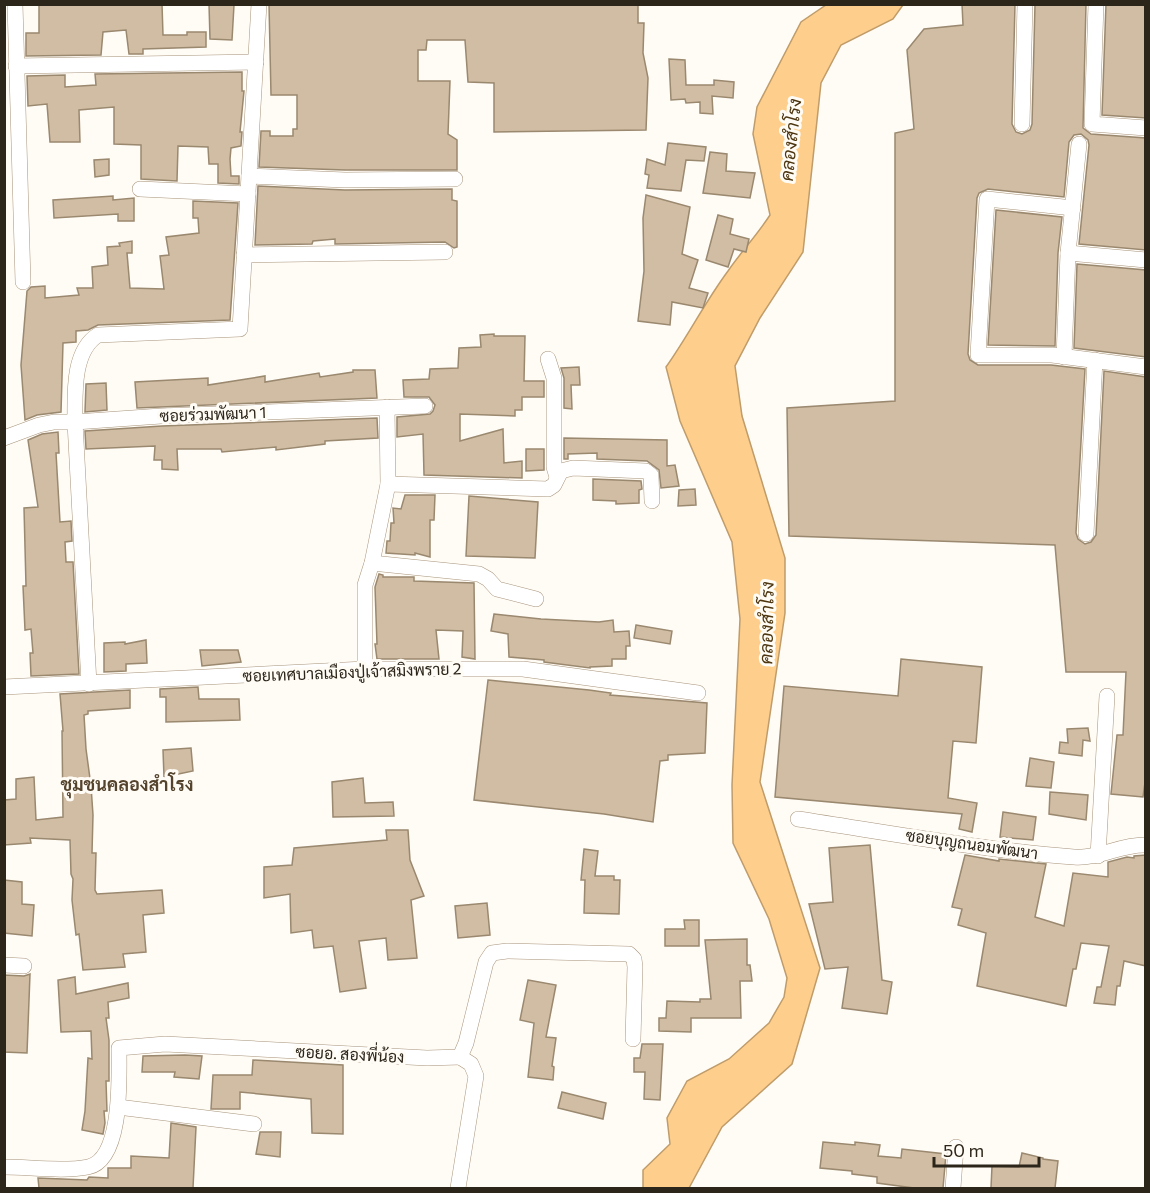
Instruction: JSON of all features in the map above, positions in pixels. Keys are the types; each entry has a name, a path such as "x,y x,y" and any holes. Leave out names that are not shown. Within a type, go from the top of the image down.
{"street":[{"path":"15,4 14,231 23,282"},
{"path":"89,684 74,385 82,352 90,340 98,335 240,329 259,4"},
{"path":"1022,124 1025,4"},
{"path":"1096,4 1092,124 1146,128"},
{"path":"16,66 256,62"},
{"path":"1064,357 1068,253 1079,144"},
{"path":"249,176 345,180 455,179"},
{"path":"140,189 248,194"},
{"path":"1073,208 987,199 978,355 1064,357 1146,367"},
{"path":"244,255 446,252"},
{"path":"1068,253 1146,260"},
{"path":"548,359 554,378 554,467 557,477"},
{"path":"1086,534 1095,360"},
{"name":"ซอยร่วมพัฒนา 1","path":"4,438 39,424 54,422 425,406"},
{"path":"365,669 365,585 372,563 388,484 387,407"},
{"path":"388,484 548,489 554,485 561,471 573,468 645,471 651,475 652,501"},
{"path":"372,563 478,574 488,579 496,589 536,599"},
{"name":"ซอยเทศบาลเมืองปู่เจ้าสมิงพราย 2","path":"4,687 365,669 523,669 698,693"},
{"path":"1098,856 1107,696"},
{"name":"ซอยบุญถนอมพัฒนา","path":"798,819 982,847 1077,857 1098,856 1125,846 1146,845"},
{"path":"458,1188 477,1076 471,1064 460,1057 466,1043 486,962 492,953 507,951 629,954 634,959 635,967 633,1040"},
{"path":"4,965 24,966"},
{"name":"ซอยอ. สองพี่น้อง","path":"4,1167 90,1167 103,1157 111,1142 118,1107 119,1048 165,1044 427,1058 460,1057"},
{"path":"118,1107 254,1124"},
{"path":"953,1188 956,1147"}],"water":[{"name":"คลองสำโรง","path":"826,5 903,5 893,19 841,45 821,83 803,252 760,318 735,366 742,416 785,558 785,613 760,782 820,968 792,1064 722,1127 689,1188 643,1188 643,1170 670,1144 667,1118 687,1081 729,1059 769,1023 784,997 787,978 769,919 733,843 732,785 740,619 732,542 680,421 666,367 733,264 770,215 753,134 757,107 801,22"}],"building":[{"path":"39,4 162,4 163,35 206,32 206,47 143,49 143,54 129,54 126,30 103,32 101,55 26,56 26,33 39,33"},
{"path":"209,4 234,5 232,40 210,39"},
{"path":"269,4 638,4 638,23 644,23 643,53 648,78 646,130 494,132 494,83 468,82 465,40 427,40 426,50 418,50 418,81 450,81 448,134 457,140 457,170 259,167 261,131 270,131 270,136 293,136 293,129 297,129 297,95 271,95"},
{"path":"962,4 1015,4 1012,124 1016,132 1022,134 1030,130 1032,124 1035,4 1086,4 1083,128 1091,134 1146,138 1146,250 1079,244 1089,145 1088,140 1081,134 1074,135 1069,142 1064,197 988,189 979,193 968,354 970,360 978,365 1051,365 1085,369 1076,533 1078,539 1085,544 1091,542 1096,535 1104,371 1146,377 1146,775 1143,797 1111,794 1117,735 1123,735 1126,672 1066,672 1055,545 789,536 787,408 895,401 895,133 914,129 907,50 924,29 963,25"},
{"path":"1106,4 1146,4 1146,118 1102,115"},
{"path":"669,59 685,60 686,85 714,85 714,80 734,82 733,98 712,96 713,114 700,113 700,102 686,103 685,99 671,100"},
{"path":"242,72 242,91 244,91 241,146 231,148 230,159 231,176 239,176 239,184 218,183 218,164 209,164 208,147 178,146 177,181 141,179 141,145 114,144 114,107 79,110 80,142 50,142 47,104 28,106 27,76 65,75 65,87 96,85 95,74"},
{"path":"668,143 706,147 704,161 686,160 681,191 647,188 649,175 645,174 647,159 665,165"},
{"path":"710,152 727,154 726,171 755,173 750,198 703,193"},
{"path":"109,159 109,175 95,177 94,160"},
{"path":"258,186 345,190 452,189 452,200 457,201 457,247 454,248 445,242 335,244 335,239 313,241 312,244 255,245"},
{"path":"646,195 690,207 682,254 698,260 689,288 708,293 703,308 672,302 670,325 638,321 644,271 643,218"},
{"path":"113,196 113,200 134,198 134,221 118,221 118,214 54,218 53,200"},
{"path":"193,201 238,203 230,320 98,325 88,330 76,331 76,342 63,343 61,412 37,415 25,420 21,365 27,291 31,287 45,286 45,298 79,295 77,288 93,288 92,267 108,265 107,247 120,246 119,243 132,241 132,253 127,253 130,288 164,289 160,256 169,255 166,237 199,233 198,218 193,218"},
{"path":"996,210 1062,217 1058,253 1055,346 988,345"},
{"path":"718,215 733,219 730,234 749,239 746,252 734,249 728,267 706,260"},
{"path":"1077,264 1146,270 1146,357 1074,348"},
{"path":"494,334 494,336 525,336 524,381 544,381 544,397 522,397 522,410 515,410 515,416 460,414 460,441 503,429 504,463 522,461 522,478 424,475 423,434 397,437 397,417 430,414 435,405 429,397 404,397 403,380 429,379 430,369 458,368 459,348 481,347 480,335"},
{"path":"579,367 580,385 571,385 572,409 564,408 564,378 561,368"},
{"path":"353,370 375,370 377,398 137,408 135,382 208,378 208,385 265,376 265,382 319,373 320,377 353,372"},
{"path":"106,383 107,410 85,412 86,384"},
{"path":"377,418 378,438 325,441 325,444 276,450 276,447 222,452 221,449 177,449 178,470 162,469 162,460 154,460 155,446 86,449 85,431"},
{"path":"58,432 59,453 56,453 60,522 71,521 72,541 65,542 66,562 73,562 79,674 31,676 30,653 33,653 31,629 25,630 23,586 26,586 24,508 38,507 28,440 42,434"},
{"path":"564,438 667,440 667,466 675,465 679,486 661,488 659,470 647,461 597,459 597,453 568,454 568,459 564,459"},
{"path":"526,449 544,449 544,470 526,471"},
{"path":"593,479 641,481 639,503 616,504 616,501 593,500"},
{"path":"695,489 696,505 678,506 679,490"},
{"path":"405,495 435,495 434,520 430,520 430,557 415,553 415,555 386,553 387,541 390,541 391,523 394,523 393,508 401,509"},
{"path":"469,496 538,502 535,558 466,556"},
{"path":"379,574 383,577 414,577 414,581 474,583 475,659 462,657 463,631 436,630 439,659 377,659 375,587"},
{"path":"494,614 599,622 613,620 614,632 629,631 630,646 626,646 626,659 612,659 612,666 590,668 509,657 508,634 491,631"},
{"path":"636,625 672,631 670,644 634,638"},
{"path":"146,640 147,663 126,664 126,671 104,672 104,643 125,642 125,644"},
{"path":"200,650 238,650 241,662 202,666"},
{"path":"901,659 982,667 976,743 953,741 948,798 977,803 972,832 959,829 962,814 775,797 784,686 898,696"},
{"path":"488,680 589,690 611,693 610,695 707,703 705,753 668,755 668,760 660,761 653,822 604,814 474,800"},
{"path":"198,687 199,699 239,699 240,720 166,722 166,697 160,697 160,689"},
{"path":"130,690 130,708 88,711 88,714 84,715 93,815 92,853 96,853 95,890 97,894 162,890 164,913 143,915 146,952 123,954 125,967 83,970 72,900 70,840 30,838 31,843 4,845 4,800 16,799 16,779 34,777 36,820 63,817 63,731 60,694"},
{"path":"1088,728 1090,741 1083,740 1082,756 1059,753 1060,742 1068,743 1067,729"},
{"path":"191,748 193,771 164,777 163,750"},
{"path":"1030,758 1054,762 1051,788 1026,786"},
{"path":"363,778 365,803 393,802 394,816 333,817 332,782"},
{"path":"1050,792 1088,795 1086,820 1049,814"},
{"path":"1003,812 1036,817 1033,840 1000,837"},
{"path":"386,830 408,830 410,860 424,896 411,900 417,958 388,960 386,938 359,941 366,988 340,992 333,946 314,948 312,930 291,933 290,894 264,898 264,867 292,865 294,848 387,840"},
{"path":"870,845 882,980 892,982 887,1014 842,1008 848,967 825,969 809,904 833,902 829,848"},
{"path":"584,849 598,851 595,876 614,876 614,880 620,880 619,914 584,913 585,880 581,880"},
{"path":"965,855 999,861 999,859 1046,864 1035,917 1064,926 1073,873 1108,877 1108,862 1146,855 1146,966 1124,961 1120,986 1117,986 1115,1005 1094,1003 1097,987 1101,987 1109,946 1081,943 1066,1006 977,986 986,933 958,925 962,909 952,907"},
{"path":"4,880 22,882 22,904 34,905 32,936 4,933"},
{"path":"487,903 490,935 458,938 455,906"},
{"path":"684,920 699,920 699,946 665,946 665,929 685,929"},
{"path":"747,939 747,965 750,965 752,981 740,981 741,1018 691,1018 691,1032 659,1031 659,1018 666,1018 667,1001 700,1002 700,999 711,999 705,940"},
{"path":"30,974 27,1053 4,1052 4,975"},
{"path":"75,977 76,994 128,983 129,998 108,1002 109,1018 106,1018 109,1040 109,1081 106,1081 107,1111 104,1111 103,1134 82,1130 88,1058 92,1059 91,1031 61,1032 58,980"},
{"path":"528,980 556,985 546,1037 556,1038 552,1066 554,1067 553,1080 528,1077 534,1023 520,1020"},
{"path":"642,1044 663,1044 660,1100 644,1099 645,1072 634,1072 634,1058 640,1058"},
{"path":"143,1056 202,1056 199,1079 174,1077 175,1072 142,1072"},
{"path":"253,1060 343,1065 343,1134 312,1133 311,1099 240,1092 240,1109 211,1109 213,1075 252,1075"},
{"path":"562,1092 606,1103 603,1119 558,1108"},
{"path":"171,1123 196,1127 193,1188 39,1188 38,1178 87,1180 89,1177 108,1178 108,1168 131,1168 131,1156 169,1158"},
{"path":"260,1132 281,1132 280,1157 256,1154"},
{"path":"823,1142 880,1145 878,1156 901,1158 902,1149 946,1154 943,1188 914,1188 877,1183 877,1177 852,1174 852,1171 820,1168"},
{"path":"1022,1153 1058,1161 1055,1188 991,1188 992,1166 1019,1167"}],"district":[{"name":"ชุมชนคลองสำโรง","path":"127,785"}]}
